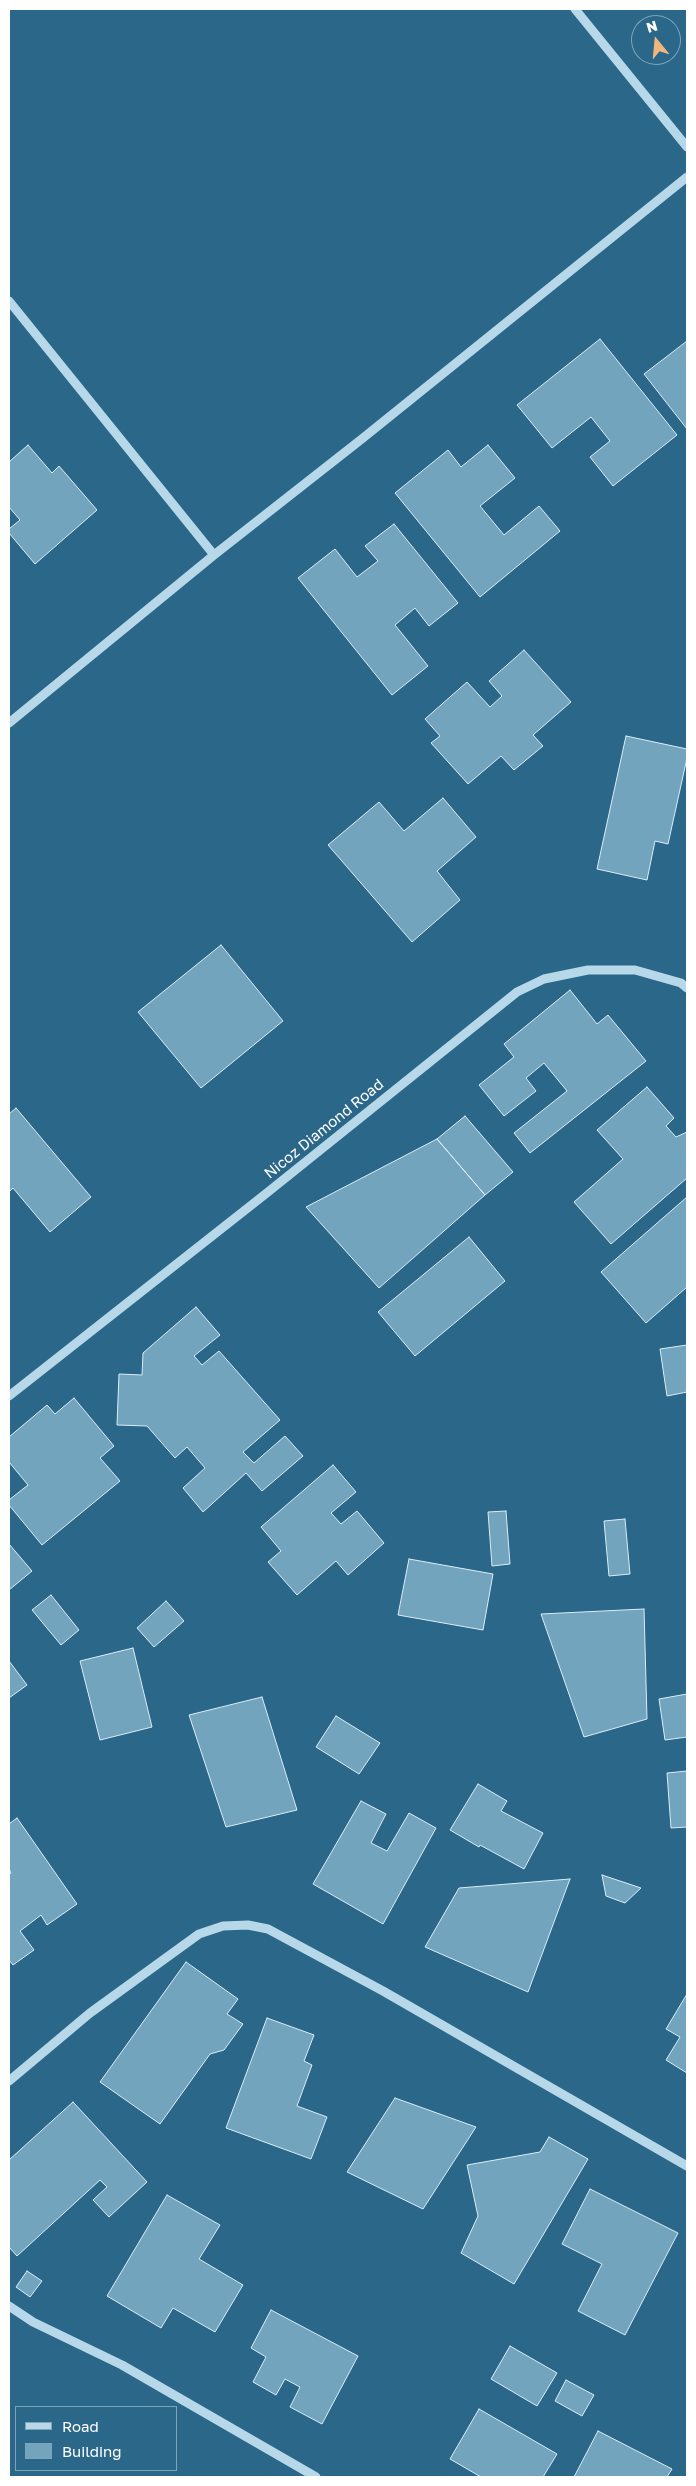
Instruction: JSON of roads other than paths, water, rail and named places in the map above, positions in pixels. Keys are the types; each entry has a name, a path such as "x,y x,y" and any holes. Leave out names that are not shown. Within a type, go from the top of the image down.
{"street":[{"path":"575,9 687,147"},
{"path":"9,724 214,555 363,438 687,176"},
{"path":"9,301 214,555"},
{"name":"Nicoz Diamond Road","path":"9,1396 268,1192 517,992 544,980 588,970 635,970 681,983 687,988"},
{"path":"9,2081 90,2013 199,1934 223,1926 248,1925 268,1929 383,1991 687,2166"},
{"path":"9,2306 33,2322 122,2365 316,2477"}]}
